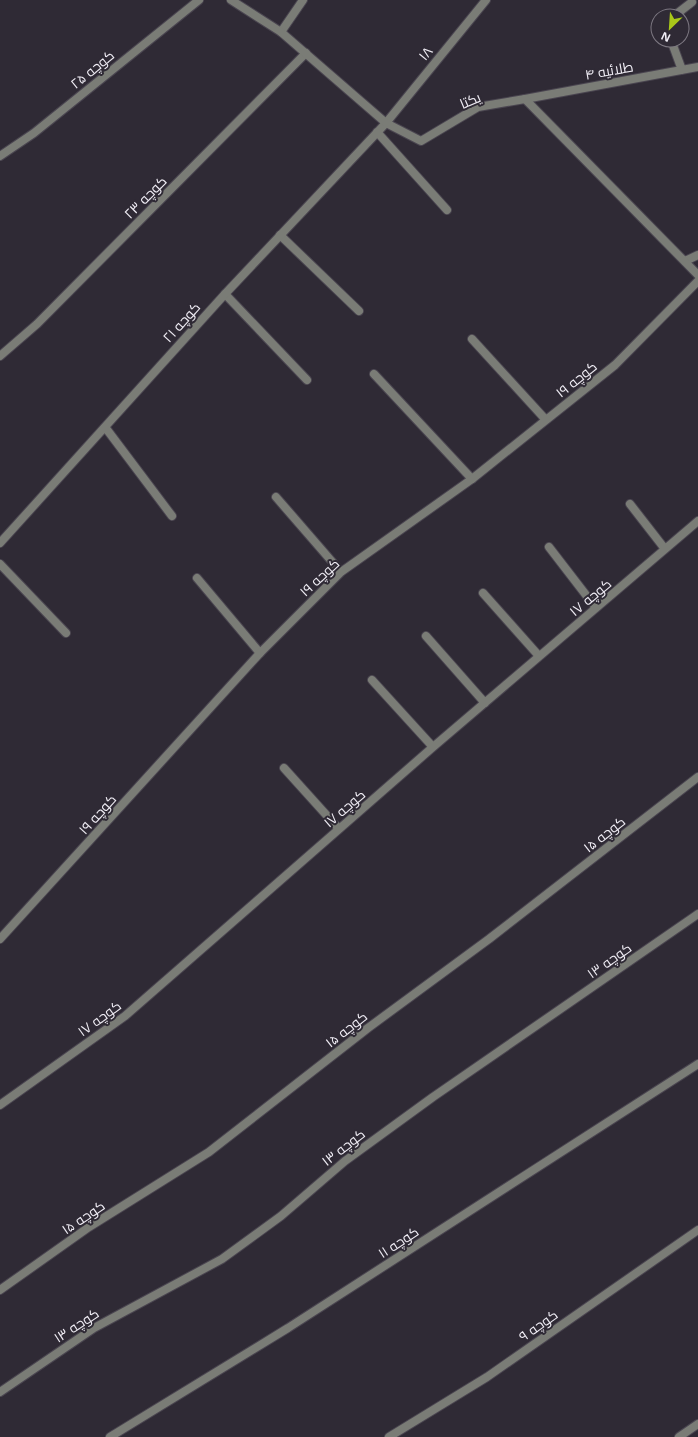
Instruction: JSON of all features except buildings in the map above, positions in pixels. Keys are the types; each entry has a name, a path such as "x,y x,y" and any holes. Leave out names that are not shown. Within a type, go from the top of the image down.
{"street":[{"name":"کوچه ۲۵","path":"0,156 34,133 199,0"},
{"name":"یکتا","path":"231,0 281,32 386,123 421,141 478,108 525,99"},
{"path":"281,32 303,0"},
{"name":"۱۸","path":"386,123 486,0"},
{"path":"684,8 692,2"},
{"path":"674,48 682,70"},
{"name":"کوچه ۲۳","path":"0,356 37,324 306,53"},
{"name":"طلائیه ۴","path":"525,99 698,67"},
{"path":"525,99 698,274"},
{"name":"کوچه ۲۱","path":"0,543 225,294 386,123"},
{"path":"377,132 447,210"},
{"path":"280,235 359,311"},
{"path":"685,261 698,255"},
{"name":"کوچه ۱۹","path":"0,939 260,653 341,572 472,479 615,365 698,281"},
{"path":"225,294 307,380"},
{"path":"472,339 546,420"},
{"path":"374,374 472,479"},
{"path":"104,427 172,516"},
{"path":"276,497 341,572"},
{"path":"630,504 665,549"},
{"name":"کوچه ۱۷","path":"0,1105 125,1016 433,747 698,521"},
{"path":"549,547 596,608"},
{"path":"0,564 66,633"},
{"path":"197,578 260,653"},
{"path":"483,593 540,656"},
{"path":"426,636 485,703"},
{"path":"372,680 433,747"},
{"path":"284,768 339,829"},
{"name":"کوچه ۱۵","path":"0,1290 89,1227 209,1152 368,1028 495,934 698,776"},
{"name":"کوچه ۱۳","path":"0,1392 94,1328 222,1259 281,1216 345,1160 433,1097 698,914"},
{"name":"کوچه ۱۱","path":"110,1437 288,1328 698,1064"},
{"name":"کوچه ۹","path":"389,1437 487,1377 698,1230"},
{"path":"679,1437 698,1424"}]}
